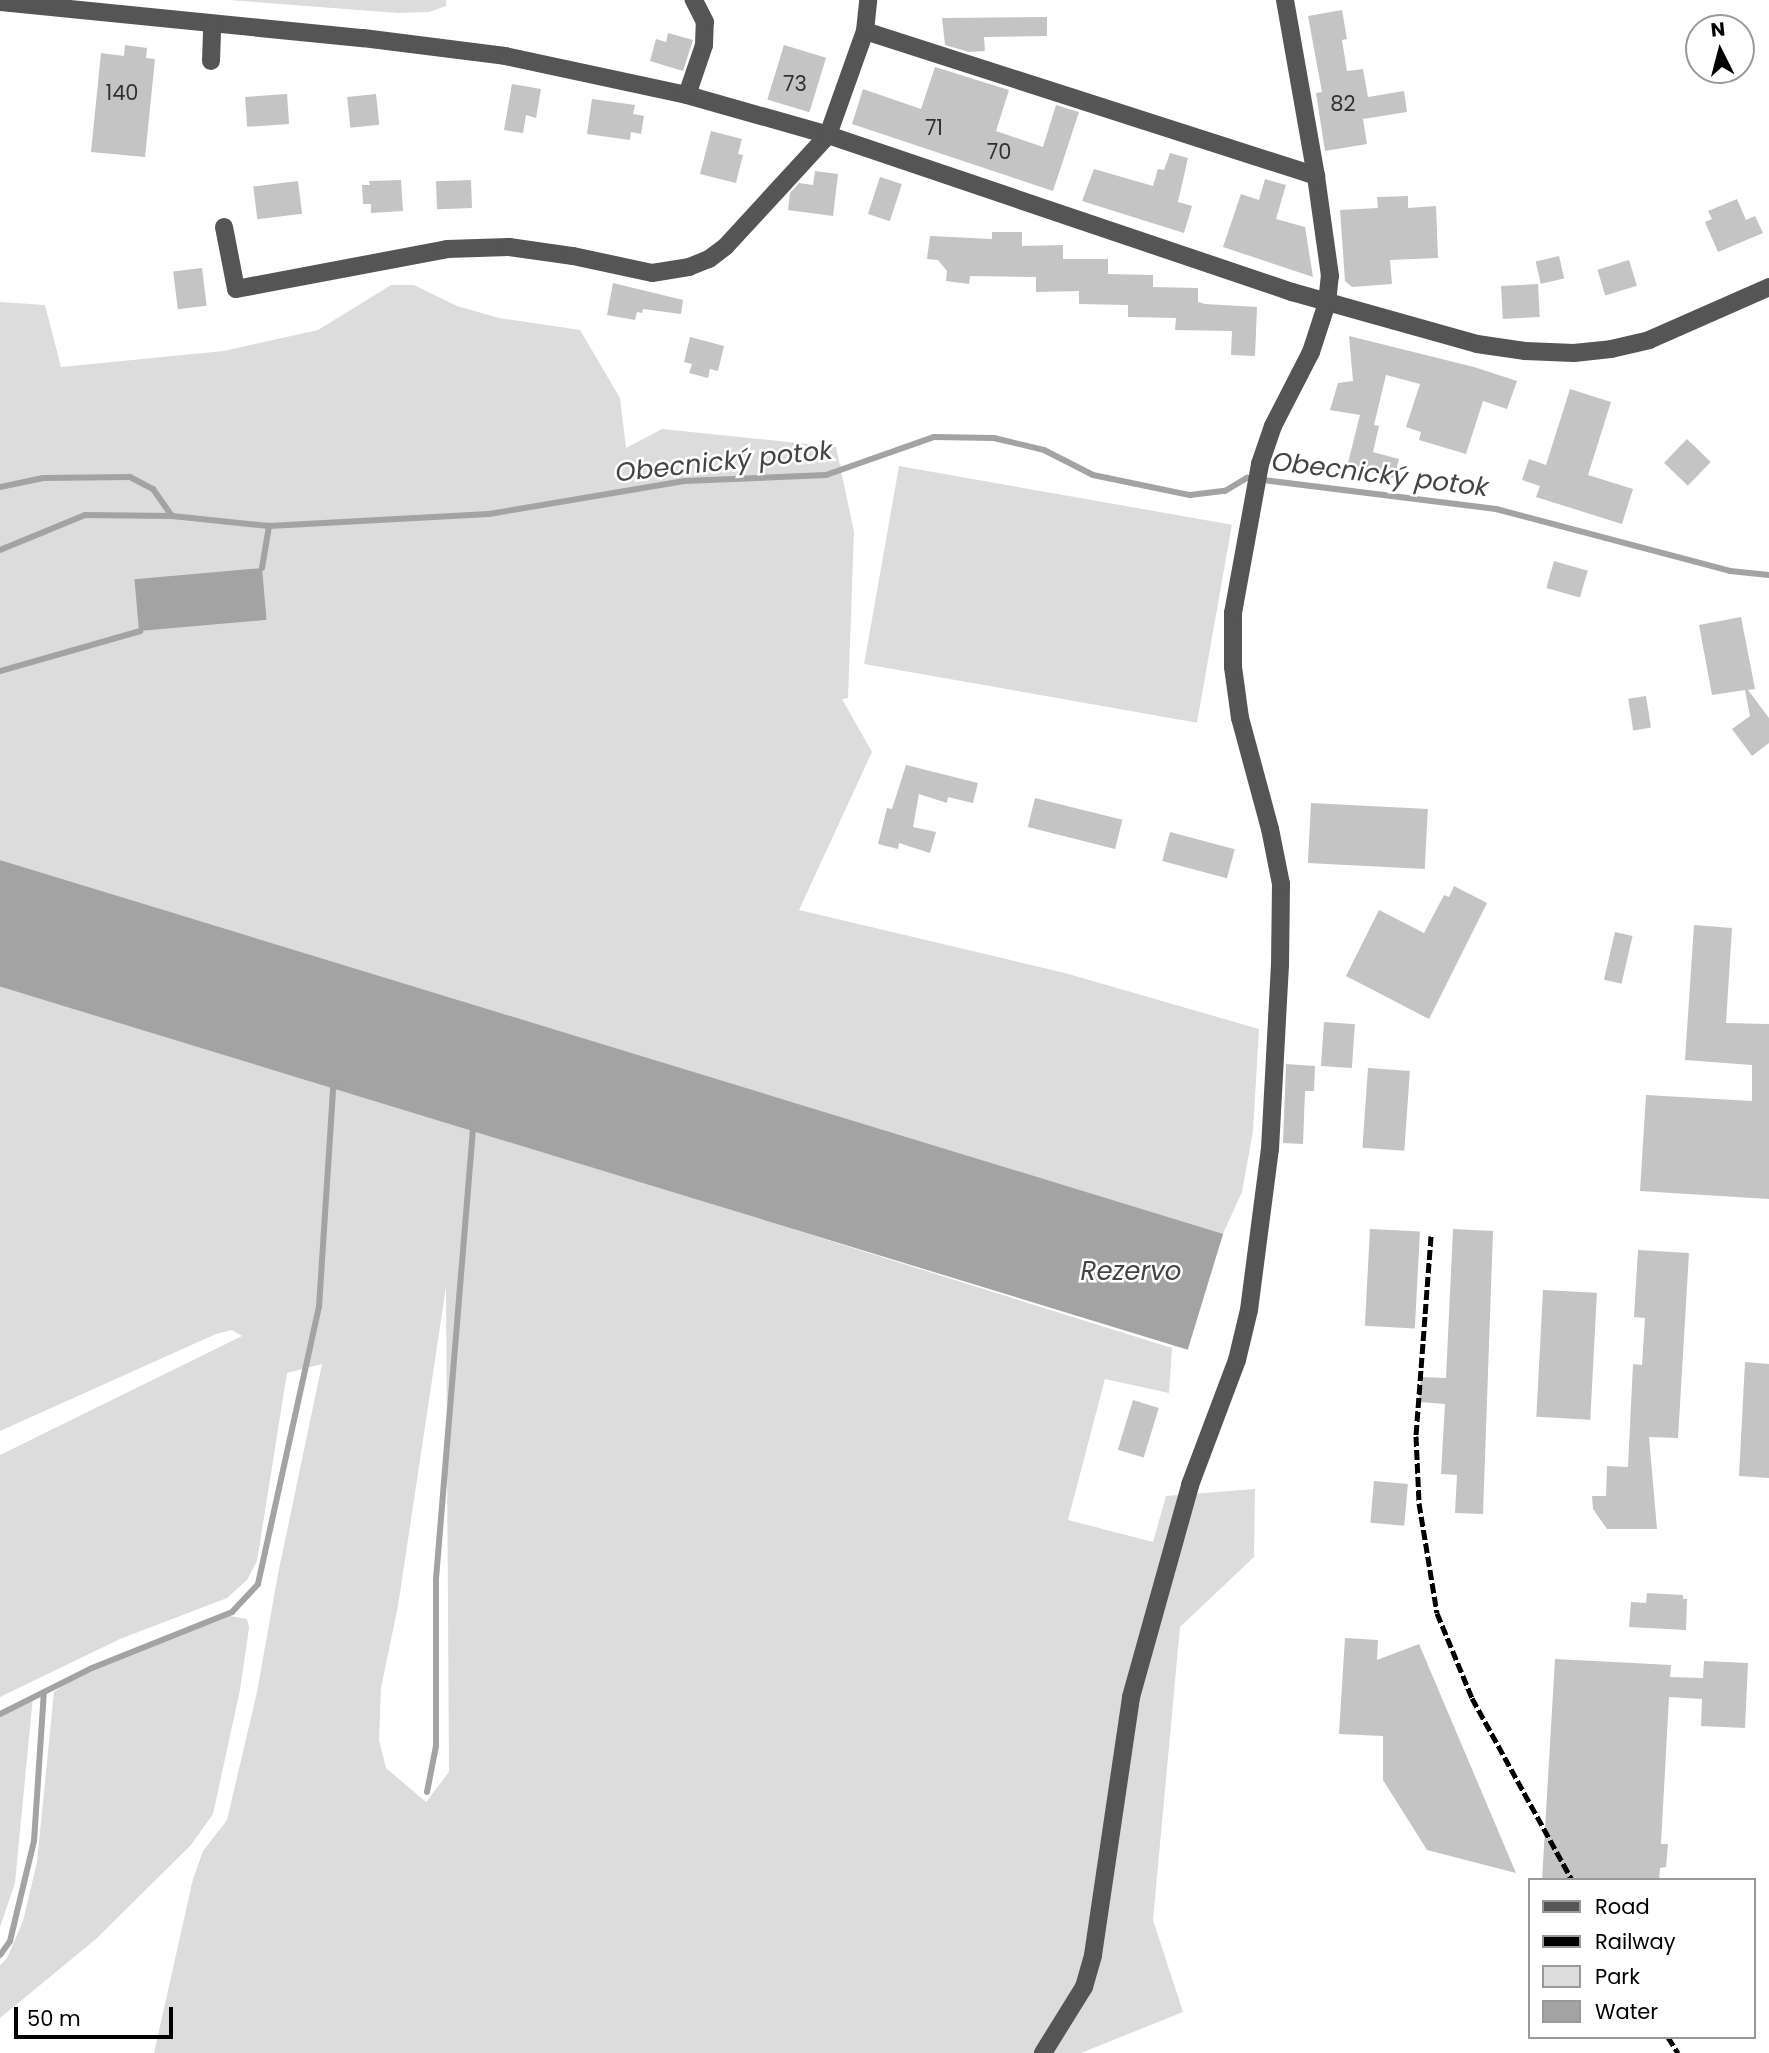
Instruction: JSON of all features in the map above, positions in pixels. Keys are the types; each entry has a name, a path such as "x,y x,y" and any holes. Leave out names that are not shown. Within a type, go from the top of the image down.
{"street":[{"path":"687,95 704,45 705,22 694,0"},
{"path":"225,227 236,289 460,249 509,247 573,256 632,271 670,272 709,259 726,246 828,135 865,31 868,0"},
{"path":"1043,2053 1084,1987 1093,1955 1132,1697 1190,1485 1237,1360 1249,1310 1270,1150 1281,884 1270,829 1240,718 1233,667 1233,614 1259,464 1273,426 1311,352 1327,303 1330,276 1316,176 1285,0"},
{"path":"0,2 363,38 505,56 687,95 828,135 1327,303 1477,344 1525,351 1573,353 1611,349 1649,340 1769,288"},
{"path":"211,61 212,24"},
{"path":"865,31 1316,176"}],"green space":[{"path":"229,0 446,0 446,6 429,12 398,13"},
{"path":"391,285 414,285 457,306 499,318 580,330 620,398 626,448 662,429 836,447 854,532 848,698 842,699 872,752 799,910 1065,973 1259,1029 1253,1131 1242,1192 1221,1238 0,860 0,302 45,305 61,367 224,351 318,330"},
{"path":"899,466 1232,525 1197,723 864,664"},
{"path":"0,981 1172,1348 1169,1393 1105,1379 1068,1520 1153,1542 1166,1496 1255,1489 1254,1557 1180,1627 1153,1920 1183,2012 1081,2053 154,2053 193,1879 203,1851 227,1820 257,1692 278,1574 322,1364 287,1373 257,1561 247,1580 227,1598 120,1639 0,1697 0,1455 242,1336 232,1330 216,1334 0,1431","holes":["446,1287 449,1772 426,1802 386,1768 379,1740 381,1688 398,1606"]},
{"path":"230,1616 247,1619 249,1628 240,1690 213,1814 191,1845 96,1939 0,2018 0,1965 7,1958 23,1921 37,1862 54,1692 76,1675 212,1619"},
{"path":"33,1696 15,1883 0,1927 0,1714"}],"water":[{"path":"262,568 267,620 139,631 134,579"},
{"name":"Rezervo","path":"0,860 1223,1234 1188,1350 0,987"}],"building":[{"path":"1342,10 1347,39 1342,40 1347,71 1363,69 1368,97 1404,91 1407,112 1363,119 1367,144 1325,151 1316,93 1322,92 1308,16"},
{"path":"1047,17 1047,36 984,37 985,51 969,52 945,45 942,18"},
{"path":"668,33 693,40 683,71 650,61 656,39 666,42"},
{"path":"125,45 147,48 146,58 155,59 145,157 91,152 101,53 124,56"},
{"path":"784,45 826,58 809,112 767,100"},
{"path":"935,67 1009,90 996,131 1043,147 1056,105 1079,112 1053,191 852,124 863,89 921,109"},
{"path":"512,84 541,89 536,118 526,115 523,133 504,130"},
{"path":"287,94 289,124 247,127 245,97"},
{"path":"376,94 379,125 350,128 347,97"},
{"path":"592,99 635,105 633,114 644,116 641,134 631,132 630,140 587,134"},
{"path":"711,131 742,139 738,154 743,155 736,183 700,174"},
{"path":"1170,153 1188,158 1178,202 1192,206 1184,233 1082,201 1094,169 1153,186 1158,169 1164,170"},
{"path":"815,171 838,174 833,216 788,210 790,193 799,183 813,185"},
{"path":"880,177 902,184 890,221 868,214"},
{"path":"1265,179 1286,185 1276,219 1305,227 1313,277 1223,247 1241,194 1259,200"},
{"path":"401,180 403,211 371,213 371,204 363,204 362,185 370,185 369,181"},
{"path":"471,180 472,208 437,209 436,181"},
{"path":"298,181 302,214 257,219 253,186"},
{"path":"1408,196 1408,208 1436,206 1438,258 1390,260 1392,284 1352,287 1345,281 1340,210 1378,208 1377,197"},
{"path":"1737,199 1746,220 1755,216 1763,233 1718,252 1705,222 1712,219 1708,211"},
{"path":"992,232 1022,232 1022,246 1063,245 1063,259 1108,259 1108,274 1153,275 1153,287 1198,288 1198,302 1205,304 1257,307 1255,356 1231,355 1232,331 1175,330 1176,318 1128,317 1128,305 1079,304 1079,291 1036,292 1036,277 970,276 969,284 946,281 947,271 938,260 927,259 930,236 992,239"},
{"path":"1559,256 1564,278 1541,284 1536,261"},
{"path":"1629,260 1637,286 1605,295 1597,270"},
{"path":"202,268 207,306 178,309 173,272"},
{"path":"613,283 683,300 681,314 643,309 642,313 637,312 635,320 607,315"},
{"path":"1538,284 1540,317 1503,319 1501,286"},
{"path":"1349,336 1474,367 1517,381 1507,409 1483,401 1466,454 1419,440 1421,432 1406,427 1420,384 1386,375 1374,425 1379,426 1373,452 1399,459 1394,478 1347,467 1360,415 1330,410 1338,383 1353,381"},
{"path":"690,337 724,346 718,371 710,369 708,378 689,373 692,364 684,362"},
{"path":"1570,389 1611,402 1588,475 1633,489 1622,524 1536,497 1540,486 1522,480 1529,459 1546,465"},
{"path":"1687,439 1711,462 1688,486 1664,463"},
{"path":"1554,561 1588,571 1580,598 1546,588"},
{"path":"1741,617 1755,689 1748,690 1769,718 1769,743 1752,756 1732,729 1750,716 1745,690 1712,695 1699,625"},
{"path":"1646,696 1651,728 1633,730 1628,699"},
{"path":"906,765 978,783 973,803 948,797 947,803 919,794 913,827 936,832 930,853 899,843 898,849 878,844 887,808 892,809"},
{"path":"1035,798 1122,820 1115,849 1028,827"},
{"path":"1311,803 1428,809 1425,869 1308,863"},
{"path":"1170,832 1235,849 1227,878 1162,861"},
{"path":"1454,886 1487,903 1429,1019 1346,976 1379,910 1424,933 1444,895 1449,897"},
{"path":"1694,925 1732,928 1726,1023 1769,1024 1769,1199 1640,1191 1646,1095 1752,1101 1752,1065 1685,1060"},
{"path":"1615,932 1633,936 1622,984 1604,980"},
{"path":"1324,1022 1355,1024 1352,1068 1321,1066"},
{"path":"1286,1064 1315,1066 1314,1091 1305,1091 1303,1144 1283,1143"},
{"path":"1368,1068 1410,1071 1404,1151 1362,1148"},
{"path":"1370,1229 1420,1232 1415,1328 1365,1326"},
{"path":"1453,1229 1493,1231 1483,1514 1455,1513 1457,1475 1441,1474 1445,1404 1419,1402 1421,1377 1446,1378"},
{"path":"1638,1250 1689,1253 1678,1438 1649,1437 1657,1529 1607,1529 1593,1509 1592,1496 1606,1496 1607,1466 1628,1467 1633,1364 1642,1365 1645,1318 1634,1317"},
{"path":"1543,1290 1597,1293 1590,1420 1536,1417"},
{"path":"1745,1362 1769,1364 1769,1478 1739,1476"},
{"path":"1133,1400 1159,1408 1144,1458 1118,1450"},
{"path":"1374,1481 1408,1484 1404,1526 1370,1523"},
{"path":"1647,1593 1683,1595 1683,1599 1687,1599 1686,1630 1629,1627 1631,1602 1646,1603"},
{"path":"1345,1638 1378,1640 1377,1660 1419,1644 1516,1873 1427,1850 1383,1780 1383,1736 1339,1734"},
{"path":"1555,1659 1671,1665 1670,1677 1703,1678 1704,1661 1748,1663 1745,1728 1701,1726 1702,1699 1669,1697 1661,1844 1668,1844 1666,1867 1660,1868 1659,1878 1542,1878"}],"waterway":[{"name":"Obecnický potok","path":"0,550 85,515 172,516 269,526 489,514 684,481 826,475 934,437 994,438 1044,450 1093,475 1190,495 1225,491 1247,478 1496,509 1730,571 1769,575"},
{"path":"0,487 43,478 130,477 153,489 172,516"},
{"path":"262,568 269,526"},
{"path":"0,671 140,631"},
{"path":"0,1714 92,1668 232,1612 258,1584 319,1307 334,1077"},
{"path":"427,1792 436,1746 436,1579 473,1127 470,1121"},
{"path":"0,1955 10,1941 34,1841 44,1692"}],"railway":[{"path":"1431,1236 1416,1436 1419,1503 1437,1613 1472,1698 1571,1878"},
{"path":"1669,2039 1678,2053"}]}
